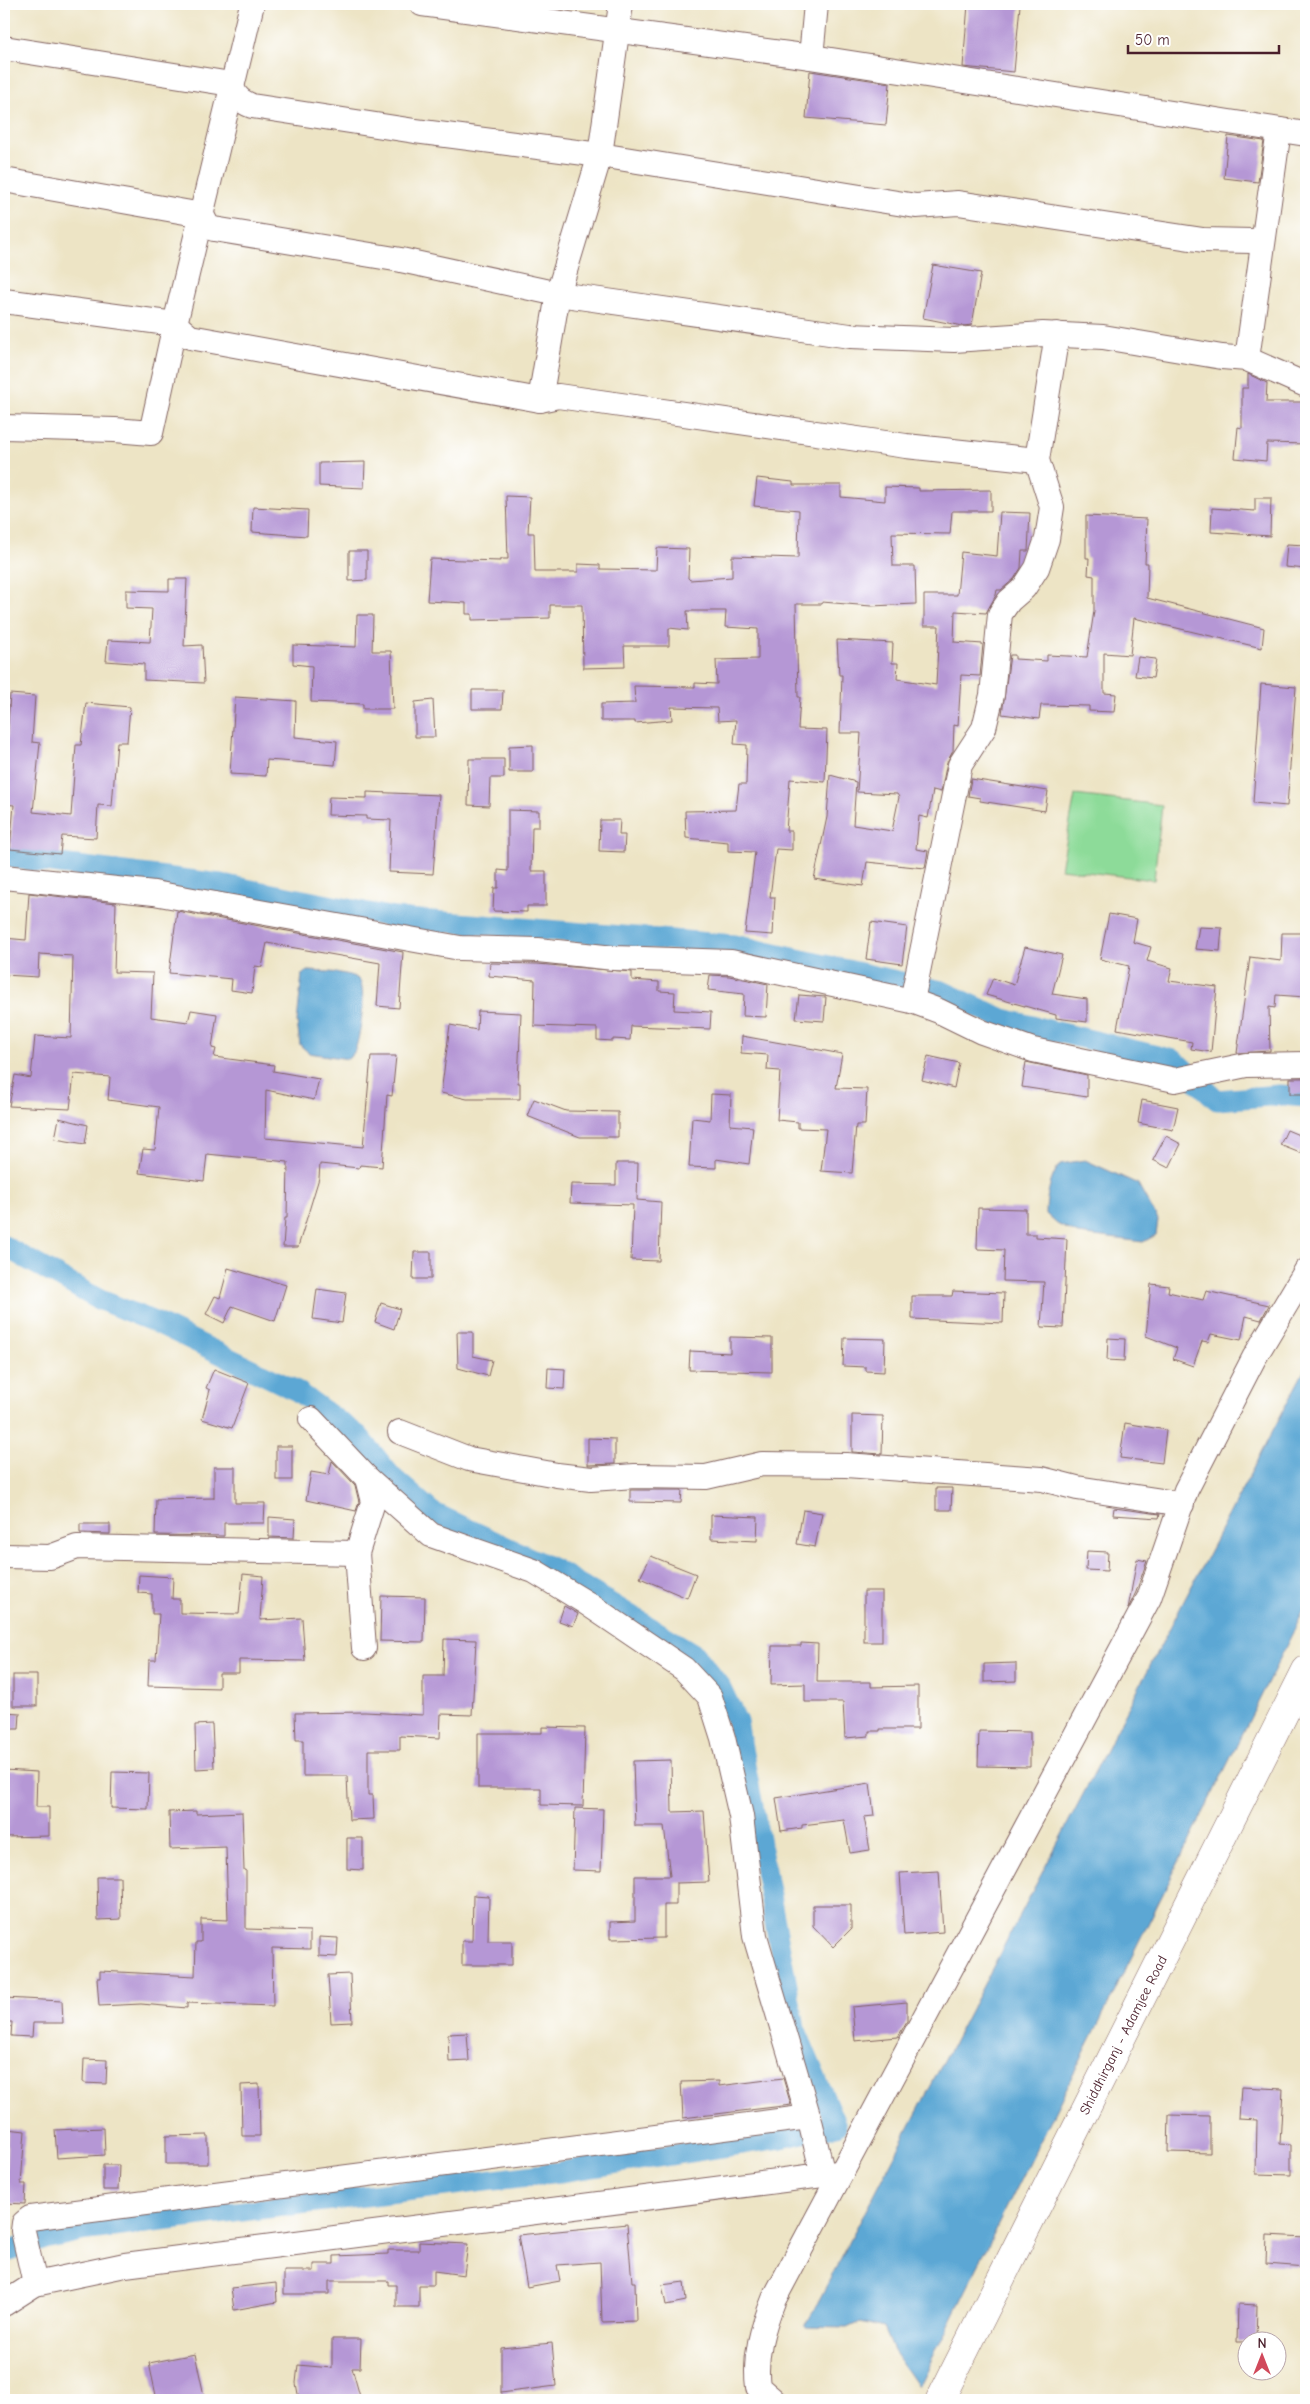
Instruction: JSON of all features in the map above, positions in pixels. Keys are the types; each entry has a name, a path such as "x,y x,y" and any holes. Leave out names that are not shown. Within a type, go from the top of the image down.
{"main road":[{"name":"Shiddhirganj - Adamjee Road","path":"940,2400 1306,1670"}],"street":[{"path":"4,427 115,430 151,433 174,324 252,4"},
{"path":"422,4 811,57 1306,134"},
{"path":"540,400 558,294 600,155 621,4"},
{"path":"811,57 816,4"},
{"path":"4,48 231,84"},
{"path":"231,84 238,98 252,106 416,131 600,155 916,206 958,203 1203,240 1252,241 1263,238"},
{"path":"1247,359 1280,130"},
{"path":"4,180 202,215"},
{"path":"202,215 208,227 214,229 401,260 558,294 850,336 954,340 1057,334 1103,336 1222,357 1247,359 1306,385"},
{"path":"4,301 174,324 190,337 540,400 558,396 906,446 1037,460"},
{"path":"912,1001 960,765 984,728 992,695 1000,614 1009,601 1024,588 1037,568 1047,539 1052,507 1037,460 1057,334"},
{"path":"4,877 154,892 460,948 538,950 614,958 731,962 912,1001 939,1011 982,1032 1033,1050 1175,1080 1246,1066 1306,1064"},
{"path":"773,2400 758,2388 756,2370 764,2323 827,2167 1149,1598 1186,1490 1254,1358 1306,1271"},
{"path":"311,1419 367,1478 431,1536 534,1571 585,1602 684,1669 710,1697 723,1738 740,1816 755,1936 810,2121 827,2167"},
{"path":"400,1432 469,1459 590,1479 635,1476 706,1477 762,1464 846,1465 1042,1479 1077,1488 1182,1504"},
{"path":"364,1648 357,1552 373,1502 367,1478"},
{"path":"4,1556 50,1556 78,1547 357,1552"},
{"path":"32,2276 23,2231 24,2223 30,2218 810,2121"},
{"path":"4,2304 32,2276 125,2265 827,2167"}],"green space":[{"path":"1075,795 1162,805 1154,880 1061,869"}],"water":[{"path":"308,971 334,972 353,976 361,984 363,1001 359,1035 354,1051 348,1059 309,1053 300,1045 297,1022 302,974"},
{"path":"1085,1160 1138,1184 1158,1220 1156,1235 1143,1242 1078,1234 1057,1224 1046,1214 1049,1188 1060,1164"},
{"path":"1306,1367 1306,1606 918,2387 893,2351 883,2328 861,2322 848,2328 805,2327"}],"building":[{"path":"968,4 1020,5 1014,72 963,67"},
{"path":"810,71 890,83 886,125 806,118"},
{"path":"1228,136 1264,141 1258,182 1224,178"},
{"path":"933,265 981,273 972,325 963,326 923,318"},
{"path":"1248,374 1267,383 1266,402 1306,402 1306,444 1267,443 1266,461 1235,458 1238,427 1242,428 1242,388 1248,388"},
{"path":"365,462 364,488 319,486 319,463"},
{"path":"757,478 793,482 793,485 841,485 841,497 885,501 885,487 919,488 919,491 991,490 991,511 952,511 950,534 892,533 893,566 915,566 916,604 871,606 822,602 822,604 796,604 798,697 800,697 798,729 827,730 825,782 790,779 786,831 792,831 792,850 776,849 770,897 775,897 773,935 745,933 755,852 728,851 728,842 686,838 685,811 736,810 739,784 746,784 747,745 734,744 736,720 718,721 717,708 671,707 672,720 635,723 635,721 601,721 601,704 635,703 634,686 695,687 695,683 717,684 716,660 758,659 758,629 725,627 726,611 687,611 688,630 669,628 669,646 624,646 625,667 583,668 582,605 550,605 550,618 472,620 472,614 466,614 466,603 427,601 430,559 501,561 501,559 508,559 506,496 530,497 528,533 534,533 535,572 578,572 578,564 600,565 600,569 656,570 657,548 689,549 688,578 690,580 732,577 732,556 798,558 799,510 754,506"},
{"path":"1255,498 1271,498 1270,536 1211,532 1212,508 1255,511"},
{"path":"253,507 308,510 307,536 252,532"},
{"path":"1000,512 1030,513 1028,551 1022,551 1021,568 1014,579 1001,590 997,590 986,613 955,611 954,642 983,644 980,676 961,675 958,726 954,725 953,751 947,762 941,792 933,790 928,818 919,816 916,849 928,851 925,868 867,862 863,886 814,879 827,817 830,775 856,782 853,825 892,831 899,797 897,794 857,792 861,733 840,733 842,675 839,675 837,640 893,643 892,663 898,663 897,679 936,685 939,626 924,626 924,595 957,595 961,552 997,556"},
{"path":"1086,516 1147,519 1145,563 1148,563 1147,598 1264,628 1262,648 1134,618 1130,655 1104,653 1104,693 1116,694 1114,712 1089,711 1089,706 1041,705 1039,719 1002,714 1010,655 1015,655 1015,659 1047,661 1047,655 1087,657 1094,611 1094,576 1088,575 1089,558 1086,558"},
{"path":"1287,544 1306,545 1306,569 1285,567"},
{"path":"349,551 367,551 367,580 349,581"},
{"path":"169,579 187,579 184,646 202,645 204,683 144,680 144,664 106,661 108,640 150,642 152,609 126,608 126,590 169,591"},
{"path":"357,615 373,615 372,651 391,651 393,709 363,709 363,704 311,702 312,666 293,664 293,645 356,647"},
{"path":"1138,657 1156,659 1153,678 1135,676"},
{"path":"1261,684 1296,687 1287,806 1253,803"},
{"path":"472,690 503,690 502,709 472,709"},
{"path":"10,694 35,696 32,742 40,743 33,812 71,816 76,745 81,745 86,703 130,707 127,742 117,742 112,806 98,805 96,838 62,836 60,854 10,849 14,805 4,804 4,740 7,740"},
{"path":"235,697 296,701 295,737 337,741 335,765 267,760 266,776 230,774"},
{"path":"433,700 435,737 415,737 415,702"},
{"path":"533,745 533,772 509,772 509,746"},
{"path":"469,759 504,759 504,778 490,778 489,806 468,805"},
{"path":"971,779 1048,791 1045,811 980,801 980,798 968,796"},
{"path":"367,792 439,795 433,874 389,872 391,820 366,819 366,816 328,815 329,797 367,798"},
{"path":"508,810 539,811 539,827 532,827 531,871 546,871 546,906 527,906 527,912 493,911 494,888 498,888 498,870 508,871"},
{"path":"600,820 620,820 619,835 625,835 624,852 599,851"},
{"path":"29,893 116,903 114,972 153,973 151,1017 188,1022 191,1010 217,1014 212,1048 216,1049 214,1057 274,1065 273,1071 319,1079 314,1100 266,1090 265,1138 363,1147 371,1056 396,1056 392,1096 387,1095 382,1167 360,1165 359,1168 320,1164 319,1178 298,1247 283,1247 285,1218 287,1218 288,1162 207,1154 204,1181 139,1173 143,1149 155,1150 159,1107 108,1100 110,1077 74,1074 70,1109 9,1106 15,1075 31,1078 35,1036 71,1038 73,956 39,954 38,977 4,975 4,938 26,940"},
{"path":"177,911 403,952 399,1008 377,1006 380,963 267,943 262,967 255,966 252,993 231,990 232,979 169,973"},
{"path":"1109,914 1137,919 1133,942 1151,947 1147,961 1172,968 1169,981 1217,987 1211,1052 1191,1049 1192,1042 1117,1029 1129,966 1100,959"},
{"path":"871,922 907,927 902,964 866,959"},
{"path":"1199,927 1222,928 1220,951 1195,949"},
{"path":"1282,933 1306,933 1306,997 1276,995 1275,1008 1269,1007 1270,1051 1237,1053 1250,957 1281,961"},
{"path":"1025,947 1062,955 1052,994 1087,999 1087,1022 1056,1018 1056,1015 986,995 993,978 1014,985"},
{"path":"490,963 537,964 632,972 632,980 659,982 659,991 675,992 674,1010 711,1012 710,1029 631,1026 630,1040 613,1039 613,1041 597,1040 597,1028 534,1026 535,980 489,976"},
{"path":"710,975 729,976 768,984 766,1017 743,1016 744,994 708,990"},
{"path":"799,995 826,997 824,1021 796,1019"},
{"path":"478,1011 521,1013 518,1083 520,1083 520,1099 467,1099 441,1093 450,1025 477,1030"},
{"path":"742,1036 842,1054 836,1088 867,1089 865,1125 856,1125 852,1173 821,1171 826,1129 798,1128 798,1122 777,1120 780,1071 767,1070 768,1055 741,1053"},
{"path":"928,1056 959,1063 954,1088 922,1080"},
{"path":"1026,1062 1087,1075 1087,1097 1022,1087"},
{"path":"1290,1078 1306,1078 1306,1094 1290,1094"},
{"path":"711,1094 731,1095 730,1125 753,1127 749,1164 716,1159 716,1168 689,1167 692,1118 710,1120"},
{"path":"534,1099 566,1111 618,1112 618,1137 580,1137 527,1116"},
{"path":"1142,1100 1178,1107 1173,1130 1138,1123"},
{"path":"59,1118 88,1125 85,1144 55,1139"},
{"path":"1287,1130 1306,1138 1300,1153 1280,1145"},
{"path":"1166,1136 1181,1144 1169,1168 1153,1160"},
{"path":"616,1163 638,1163 637,1200 661,1202 659,1261 631,1260 633,1205 570,1203 571,1184 616,1185"},
{"path":"978,1208 1026,1209 1026,1234 1036,1234 1036,1237 1067,1239 1063,1328 1041,1327 1044,1282 1003,1281 1004,1250 977,1249"},
{"path":"414,1252 431,1252 431,1279 413,1279"},
{"path":"228,1268 286,1285 275,1321 232,1306 224,1323 206,1314 215,1296 220,1298"},
{"path":"1151,1284 1169,1286 1168,1292 1203,1300 1206,1291 1269,1305 1261,1320 1246,1316 1241,1340 1211,1334 1208,1342 1202,1341 1193,1366 1173,1359 1177,1348 1146,1336"},
{"path":"317,1289 346,1293 342,1323 313,1319"},
{"path":"953,1291 1004,1293 1003,1323 912,1319 912,1296 952,1296"},
{"path":"381,1303 400,1309 394,1329 375,1322"},
{"path":"457,1332 473,1332 473,1356 492,1360 488,1376 458,1368"},
{"path":"730,1337 772,1338 772,1372 689,1370 690,1351 730,1353"},
{"path":"844,1338 885,1339 884,1372 866,1371 866,1367 843,1366"},
{"path":"1108,1338 1125,1339 1124,1361 1107,1360"},
{"path":"548,1368 565,1369 564,1389 547,1388"},
{"path":"214,1369 249,1383 232,1428 202,1419 210,1390 206,1388"},
{"path":"852,1415 883,1416 882,1454 852,1452"},
{"path":"1125,1423 1166,1430 1162,1463 1120,1458"},
{"path":"588,1438 615,1439 615,1464 588,1465"},
{"path":"276,1446 292,1446 292,1480 276,1480"},
{"path":"332,1461 355,1485 359,1502 356,1511 306,1500 311,1472 329,1475"},
{"path":"214,1467 235,1467 235,1503 265,1503 264,1523 224,1523 224,1536 155,1535 156,1499 214,1498"},
{"path":"936,1488 952,1488 951,1510 936,1510"},
{"path":"630,1490 682,1490 681,1503 630,1502"},
{"path":"1114,1508 1160,1514 1159,1518 1113,1515"},
{"path":"803,1510 822,1513 815,1547 797,1544"},
{"path":"711,1515 758,1517 757,1541 711,1539"},
{"path":"269,1517 295,1519 294,1538 269,1537"},
{"path":"80,1524 110,1524 110,1534 80,1533"},
{"path":"1087,1551 1108,1552 1107,1571 1086,1570"},
{"path":"651,1556 696,1574 687,1598 640,1578"},
{"path":"1137,1559 1147,1561 1128,1609"},
{"path":"243,1574 263,1576 260,1620 302,1618 305,1661 239,1660 239,1673 219,1673 219,1688 148,1686 149,1660 156,1660 159,1614 152,1614 152,1594 138,1593 139,1575 173,1577 172,1599 180,1599 180,1613 239,1614"},
{"path":"864,1591 882,1591 882,1642 864,1642"},
{"path":"381,1596 425,1597 424,1642 380,1641"},
{"path":"564,1606 578,1614 573,1626 559,1621"},
{"path":"444,1639 476,1640 472,1715 441,1714 440,1738 400,1736 400,1750 368,1750 368,1795 373,1795 374,1819 349,1820 347,1776 303,1776 303,1740 296,1740 295,1713 365,1712 423,1715 423,1676 443,1676"},
{"path":"801,1643 818,1644 817,1682 871,1682 871,1687 918,1686 918,1729 880,1729 880,1731 869,1731 869,1736 845,1738 843,1702 805,1702 805,1684 771,1685 772,1646 801,1646"},
{"path":"1016,1663 1016,1681 984,1682 984,1664"},
{"path":"13,1675 37,1675 37,1706 13,1706"},
{"path":"4,1712 20,1713 19,1729 4,1729"},
{"path":"212,1724 214,1768 196,1769 195,1725"},
{"path":"542,1727 585,1728 583,1806 541,1805 541,1788 478,1788 478,1733 542,1733"},
{"path":"979,1731 1030,1732 1030,1767 978,1766"},
{"path":"671,1760 672,1812 704,1811 709,1882 676,1883 676,1905 664,1905 664,1938 610,1939 610,1922 635,1921 635,1876 670,1876 664,1826 635,1826 633,1761"},
{"path":"4,1770 37,1772 36,1807 49,1807 49,1836 4,1837"},
{"path":"112,1772 149,1773 148,1809 111,1808"},
{"path":"870,1783 874,1816 864,1817 870,1850 850,1853 844,1820 802,1825 802,1828 781,1831 776,1798"},
{"path":"575,1808 603,1809 601,1871 573,1870"},
{"path":"196,1811 196,1814 242,1812 244,1870 246,1870 246,1929 310,1931 310,1949 272,1948 273,2006 187,2003 187,2008 141,2004 99,2006 97,1978 100,1978 100,1971 195,1976 196,1942 201,1942 201,1919 228,1920 226,1847 170,1849 169,1812"},
{"path":"347,1838 363,1838 363,1870 347,1869"},
{"path":"939,1871 943,1932 904,1935 900,1873"},
{"path":"97,1877 120,1877 121,1919 98,1920"},
{"path":"473,1895 489,1896 488,1941 512,1941 512,1965 462,1965 462,1941 472,1941"},
{"path":"813,1905 851,1905 851,1929 833,1947 813,1926"},
{"path":"319,1937 338,1938 337,1957 319,1956"},
{"path":"350,1974 352,2022 331,2023 328,1975"},
{"path":"4,1998 62,2001 63,2023 33,2023 32,2037 11,2036 12,2022 4,2022"},
{"path":"907,2002 907,2021 898,2037 855,2041 852,2007"},
{"path":"467,2033 469,2061 449,2062 448,2034"},
{"path":"84,2059 107,2060 106,2084 83,2083"},
{"path":"783,2078 791,2105 683,2118 681,2082 719,2081 719,2086"},
{"path":"259,2084 260,2136 242,2136 241,2085"},
{"path":"1241,2087 1283,2089 1280,2144 1291,2145 1291,2175 1256,2174 1257,2120 1239,2119"},
{"path":"1169,2115 1210,2116 1210,2153 1168,2152"},
{"path":"104,2128 105,2155 57,2158 55,2130"},
{"path":"8,2129 25,2131 21,2184 26,2184 25,2204 4,2203"},
{"path":"208,2135 208,2164 166,2164 166,2136"},
{"path":"103,2165 119,2165 118,2190 103,2190"},
{"path":"627,2224 632,2282 635,2282 636,2321 602,2322 600,2262 557,2265 560,2281 527,2287 518,2235"},
{"path":"1267,2235 1306,2237 1306,2267 1266,2264"},
{"path":"419,2242 468,2244 464,2275 434,2271 434,2285 419,2285 419,2307 396,2307 396,2285 388,2285 388,2281 329,2281 329,2294 284,2294 284,2271 314,2271 314,2264 334,2264 334,2256 388,2254 388,2250 419,2250"},
{"path":"684,2282 686,2301 666,2305 662,2285"},
{"path":"276,2283 277,2302 234,2310 231,2288"},
{"path":"1238,2304 1257,2305 1256,2332 1238,2332 1237,2342"},
{"path":"332,2339 361,2339 360,2368 352,2368 361,2400 299,2400 296,2383 298,2365 332,2368"},
{"path":"552,2343 556,2386 501,2393 501,2348"},
{"path":"195,2354 205,2400 157,2400 149,2363"}],"waterway":[{"path":"4,857 221,884 395,918 735,945 942,991 1003,1019 1174,1060 1217,1100 1280,1095 1306,1097"},
{"path":"4,1246 98,1299 157,1323 297,1391 359,1436 392,1477 432,1512 554,1569 696,1655 721,1688 737,1722 795,2028 836,2126 780,2138 560,2172 81,2231 45,2239 4,2253"}]}
